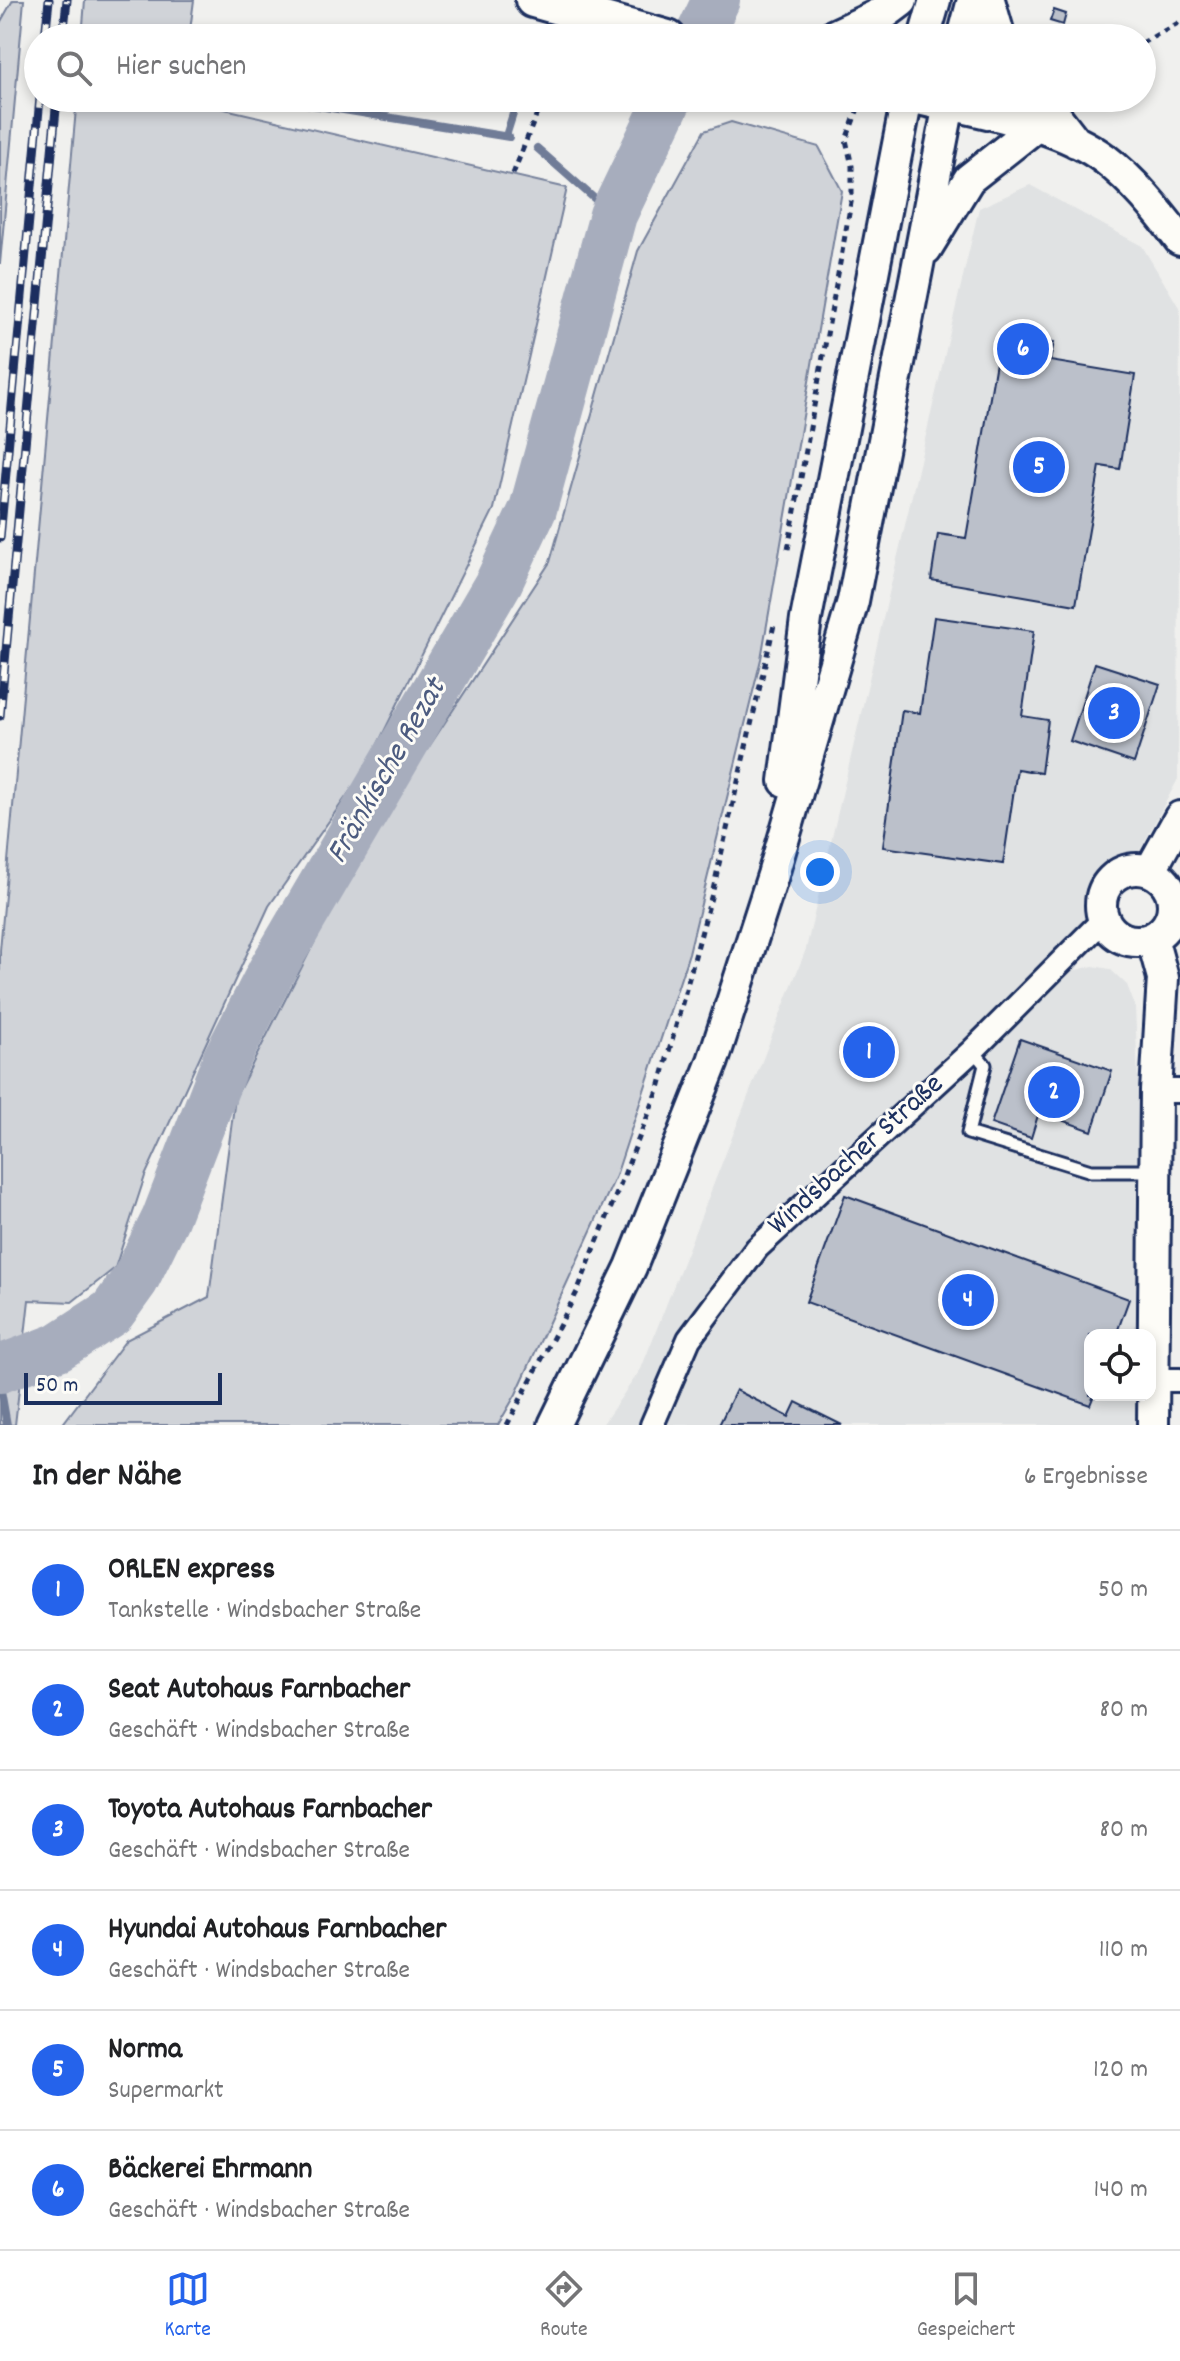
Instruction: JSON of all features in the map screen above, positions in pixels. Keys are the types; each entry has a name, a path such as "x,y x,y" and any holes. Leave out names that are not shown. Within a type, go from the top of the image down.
{"main road":[{"path":"533,0 570,6 625,24"},
{"path":"863,24 900,0"},
{"path":"928,24 935,0"},
{"path":"969,24 975,0"},
{"path":"989,0 996,24"},
{"path":"773,875 806,619 904,112"},
{"path":"554,1425 631,1267 690,1120 713,1061 773,875 853,601 915,268 939,112"},
{"path":"915,268 969,179 1038,113 1104,159 1139,190 1180,240"},
{"path":"1150,871 1180,817"},
{"path":"1126,871 1150,871 1168,887 1173,898 1169,922 1152,938 1129,940 1110,929 1104,919 1103,895 1116,876 1126,871"},
{"path":"1152,938 1163,978 1168,1091 1155,1171 1166,1380 1153,1425"}],"street":[{"name":"Windsbacher Straße","path":"652,1425 689,1339 757,1248 973,1050 1104,919"}],"lane":[{"path":"973,1050 985,1065 968,1133 1091,1171 1155,1171"}],"path":[{"path":"1156,35 1180,22"},
{"path":"513,174 537,112"},
{"path":"787,555 852,197 852,166 846,140 857,112"},
{"path":"507,1425 577,1292 659,1088 713,890 776,617"}],"shaded area":[{"path":"13,0 24,0 0,264 0,23"},
{"path":"85,0 194,0 191,24 83,24"},
{"path":"76,112 238,112 567,188 494,509 365,770 269,906 145,1176 115,1268 72,1302 29,1300 15,1425 0,1425 0,950"},
{"path":"731,122 819,147 842,191 761,659 689,953 616,1176 516,1394 498,1425 62,1425 126,1340 209,1297 235,1098 362,849 550,562 638,251 704,131"},
{"path":"1030,185 1142,246 1180,309 1178,779 1076,970 1093,966 1110,969 1127,985 1135,1006 1139,1103 1136,1329 1084,1329 1084,1401 1135,1401 1135,1425 602,1425 641,1369 806,949 979,208"}],"building":[{"path":"1054,10 1066,14 1063,24 1050,21"},
{"path":"1001,333 1054,342 1050,361 1135,375 1120,469 1100,466 1076,605 931,580 938,534 966,538"},
{"path":"934,617 1034,631 1022,716 1048,720 1041,773 1017,769 1003,864 883,847 902,710 920,713"},
{"path":"1095,663 1160,684 1134,763 1070,741"},
{"path":"1020,1039 1112,1071 1092,1131 1039,1112 1031,1138 991,1124"},
{"path":"845,1195 1129,1299 1118,1329 1084,1329 1084,1401 1092,1401 1090,1405 806,1302"},
{"path":"736,1390 789,1417 796,1402 842,1425 719,1425"}],"waterway":[{"name":"Fränkische Rezat","path":"705,24 716,0"},
{"path":"356,112 509,137 506,136 514,112"},
{"name":"Fränkische Rezat","path":"0,1369 58,1347 112,1312 135,1280 165,1219 226,1060 272,970 499,582 533,509 613,215 662,112"},
{"path":"537,148 613,215"},
{"path":"0,1385 7,1425"}],"railway":[{"path":"46,24 49,0"},
{"path":"64,24 67,0"},
{"path":"0,538 39,112"},
{"path":"0,716 56,112"}],"place":[{"name":"Bäckerei Ehrmann","path":"1023,349"},
{"name":"Norma","path":"1039,467"},
{"name":"Toyota Autohaus Farnbacher","path":"1114,713"},
{"name":"ORLEN express","path":"869,1052"},
{"name":"Seat Autohaus Farnbacher","path":"1054,1092"},
{"name":"Hyundai Autohaus Farnbacher","path":"968,1300"}]}
